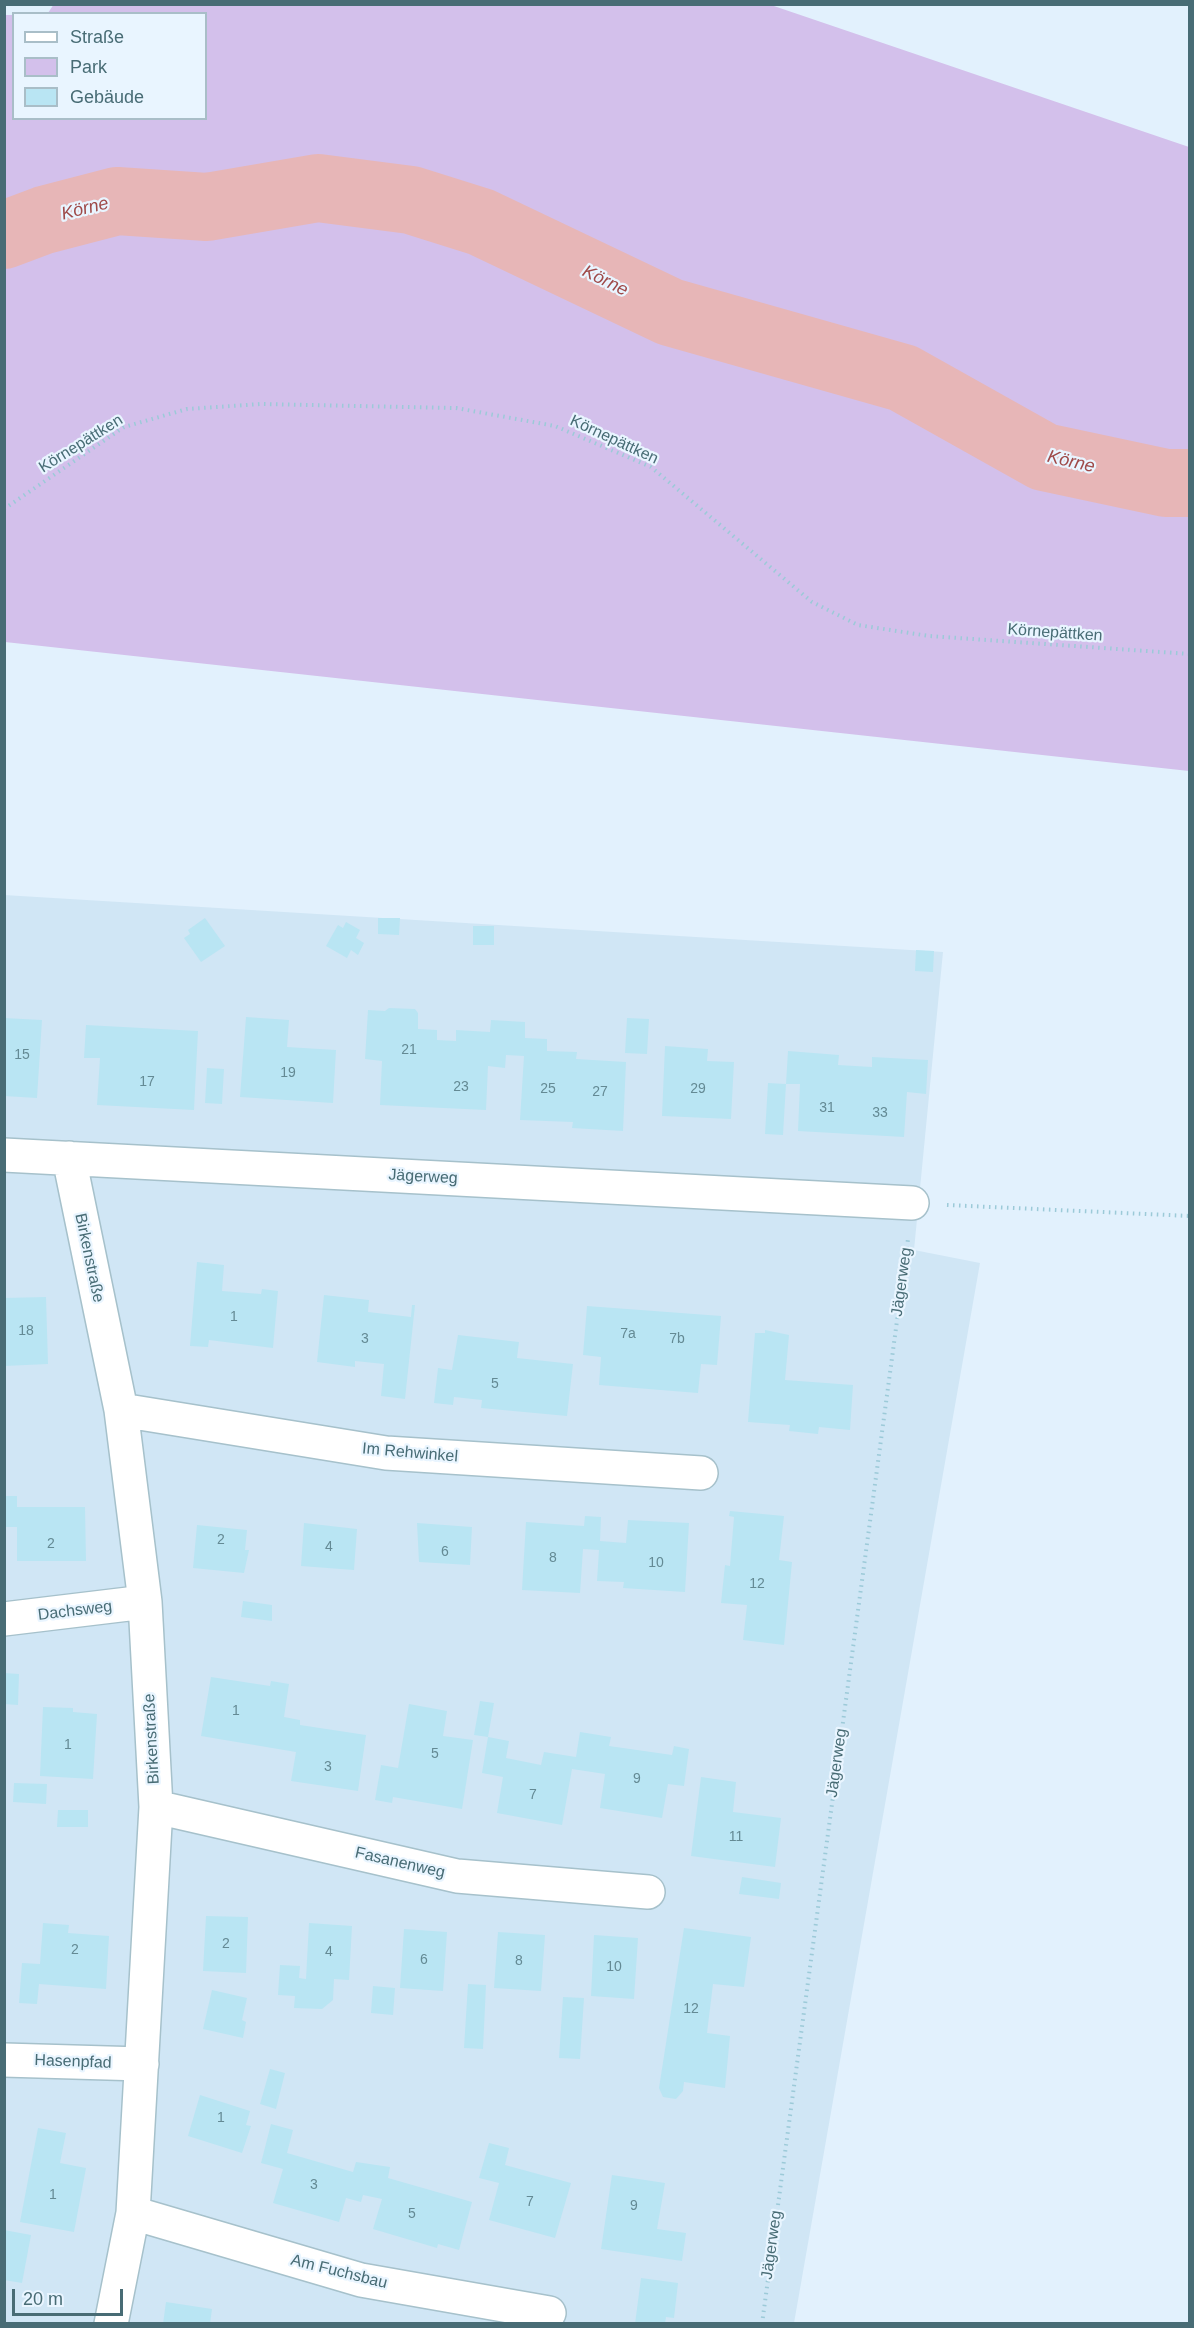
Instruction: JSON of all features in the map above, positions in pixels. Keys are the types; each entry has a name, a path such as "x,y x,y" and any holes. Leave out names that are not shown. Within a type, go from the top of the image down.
{"street":[{"name":"Jägerweg","path":"4,1155 912,1203"},
{"name":"Birkenstraße","path":"69,1158 121,1410 145,1602 156,1807 133,2213 111,2324"},
{"name":"Im Rehwinkel","path":"121,1410 386,1452 701,1473"},
{"name":"Dachsweg","path":"4,1619 145,1602"},
{"name":"Fasanenweg","path":"156,1807 457,1876 648,1892"},
{"name":"Hasenpfad","path":"4,2060 142,2064"},
{"name":"Am Fuchsbau","path":"133,2213 361,2280 549,2313"}],"path":[{"name":"Körnepättken","path":"4,509 124,427 187,410 261,404 456,408 555,426 651,467 812,602 858,625 929,636 1190,654"},
{"path":"912,1203 1190,1216"},
{"name":"Jägerweg","path":"762,2324 912,1203"}],"shaded area":[{"path":"4,895 943,952 914,1250 980,1263 794,2323 5,2323"}],"green space":[{"path":"54,4 768,4 1189,147 1189,771 5,642 5,15 12,15 12,120 207,120 207,12 49,12"}],"building":[{"path":"205,918 225,946 201,962 184,938 190,934 188,930"},
{"path":"378,918 400,918 399,935 378,934"},
{"path":"346,922 360,930 356,938 364,943 358,955 351,950 347,958 326,946 338,925 343,928"},
{"path":"473,926 494,926 494,945 473,945"},
{"path":"916,950 934,951 933,972 915,971"},
{"path":"389,1008 415,1009 418,1013 418,1029 437,1030 437,1040 456,1041 456,1030 490,1032 491,1020 525,1022 525,1038 547,1039 547,1051 577,1052 576,1059 626,1062 623,1131 572,1128 573,1122 520,1120 524,1056 506,1055 505,1068 488,1066 486,1110 380,1105 382,1061 365,1059 368,1010 385,1011"},
{"path":"246,1017 289,1020 287,1047 336,1050 333,1103 240,1097"},
{"path":"4,1018 42,1020 37,1098 4,1096"},
{"path":"627,1018 649,1019 647,1054 625,1053"},
{"path":"86,1025 198,1031 194,1110 97,1105 100,1058 84,1058"},
{"path":"665,1046 708,1049 707,1061 734,1062 731,1119 662,1116"},
{"path":"788,1051 839,1055 838,1065 872,1067 872,1057 928,1060 926,1094 907,1092 904,1137 798,1131 800,1084 786,1084"},
{"path":"207,1068 224,1069 222,1104 205,1103"},
{"path":"768,1083 786,1084 783,1135 765,1134"},
{"path":"197,1262 224,1265 222,1291 261,1294 262,1289 278,1291 273,1348 209,1340 208,1347 190,1346"},
{"path":"324,1295 369,1300 368,1312 411,1317 412,1305 415,1305 405,1399 381,1396 384,1364 355,1361 355,1367 317,1362"},
{"path":"46,1297 48,1364 4,1366 4,1298"},
{"path":"587,1306 721,1316 717,1365 701,1364 698,1393 599,1385 601,1357 583,1355"},
{"path":"765,1330 789,1335 785,1380 853,1385 850,1430 819,1427 818,1434 789,1431 790,1425 748,1422 755,1333 765,1333"},
{"path":"458,1335 519,1342 517,1358 573,1364 567,1416 481,1408 482,1400 454,1397 453,1405 434,1403 438,1368 452,1370"},
{"path":"4,1496 17,1496 17,1507 85,1507 86,1561 17,1561 17,1527 4,1527"},
{"path":"730,1511 784,1516 779,1560 792,1562 784,1645 743,1640 747,1605 721,1603 725,1565 730,1566 734,1517 729,1516"},
{"path":"585,1516 601,1517 600,1541 626,1543 628,1520 689,1523 685,1592 623,1588 624,1582 597,1581 599,1550 583,1549 580,1593 522,1590 526,1522 584,1526"},
{"path":"304,1523 357,1529 354,1570 301,1566"},
{"path":"417,1523 472,1527 470,1565 419,1562"},
{"path":"197,1525 247,1530 245,1550 249,1550 244,1573 193,1568"},
{"path":"243,1601 272,1605 272,1621 241,1617"},
{"path":"4,1673 19,1674 18,1705 4,1704"},
{"path":"211,1677 270,1686 271,1681 289,1684 284,1717 300,1720 300,1725 366,1735 358,1791 291,1781 296,1752 201,1736"},
{"path":"480,1701 494,1703 488,1737 474,1735"},
{"path":"409,1704 447,1711 443,1736 473,1740 462,1809 393,1797 392,1803 375,1800 381,1765 398,1768"},
{"path":"43,1707 73,1708 73,1712 97,1714 93,1779 40,1776"},
{"path":"580,1732 611,1737 609,1746 672,1755 674,1746 689,1749 684,1786 668,1784 662,1818 600,1808 605,1774 572,1769 562,1825 497,1813 503,1777 482,1773 488,1737 509,1741 506,1758 541,1765 544,1752 576,1757"},
{"path":"701,1777 736,1782 733,1812 781,1818 775,1867 691,1856"},
{"path":"14,1783 47,1784 46,1804 13,1802"},
{"path":"58,1810 88,1810 88,1827 57,1827"},
{"path":"742,1877 781,1883 779,1899 739,1894"},
{"path":"206,1916 248,1917 246,1973 203,1971"},
{"path":"43,1923 69,1925 68,1933 109,1936 106,1989 39,1984 37,2004 19,2003 22,1963 40,1964"},
{"path":"309,1923 352,1926 349,1980 334,1979 333,2000 322,2009 294,2008 295,1996 278,1995 280,1965 300,1966 299,1978 306,1979"},
{"path":"684,1928 751,1937 744,1987 713,1984 707,2033 730,2036 725,2088 684,2082 683,2091 676,2099 663,2097 659,2088"},
{"path":"404,1929 447,1932 443,1991 400,1988"},
{"path":"498,1932 545,1935 541,1991 494,1988"},
{"path":"594,1935 638,1938 634,1999 591,1996"},
{"path":"468,1984 486,1985 483,2049 464,2048"},
{"path":"373,1986 395,1988 393,2015 371,2013"},
{"path":"212,1990 247,1998 242,2020 246,2022 243,2038 203,2029"},
{"path":"563,1997 584,1998 580,2059 559,2058"},
{"path":"270,2069 285,2073 276,2109 260,2104"},
{"path":"200,2095 250,2111 246,2125 251,2126 242,2153 188,2136"},
{"path":"271,2124 293,2130 287,2153 353,2172 356,2162 390,2167 388,2178 472,2202 459,2250 438,2244 437,2248 373,2229 382,2199 363,2195 361,2202 346,2198 339,2222 273,2203 283,2169 261,2163"},
{"path":"38,2128 66,2133 60,2163 86,2168 74,2232 20,2222"},
{"path":"489,2143 509,2148 505,2165 571,2183 555,2238 489,2220 499,2183 479,2178"},
{"path":"612,2175 665,2183 657,2229 686,2233 682,2261 601,2249"},
{"path":"4,2230 31,2235 22,2283 4,2280"},
{"path":"641,2278 678,2283 674,2318 666,2317 665,2324 635,2324"},
{"path":"166,2302 212,2309 210,2324 163,2324"}],"waterway":[{"name":"Körne","path":"4,235 44,220 117,201 207,207 318,188 411,200 481,222 670,312 903,378 1044,457 1166,483 1190,483"}]}
